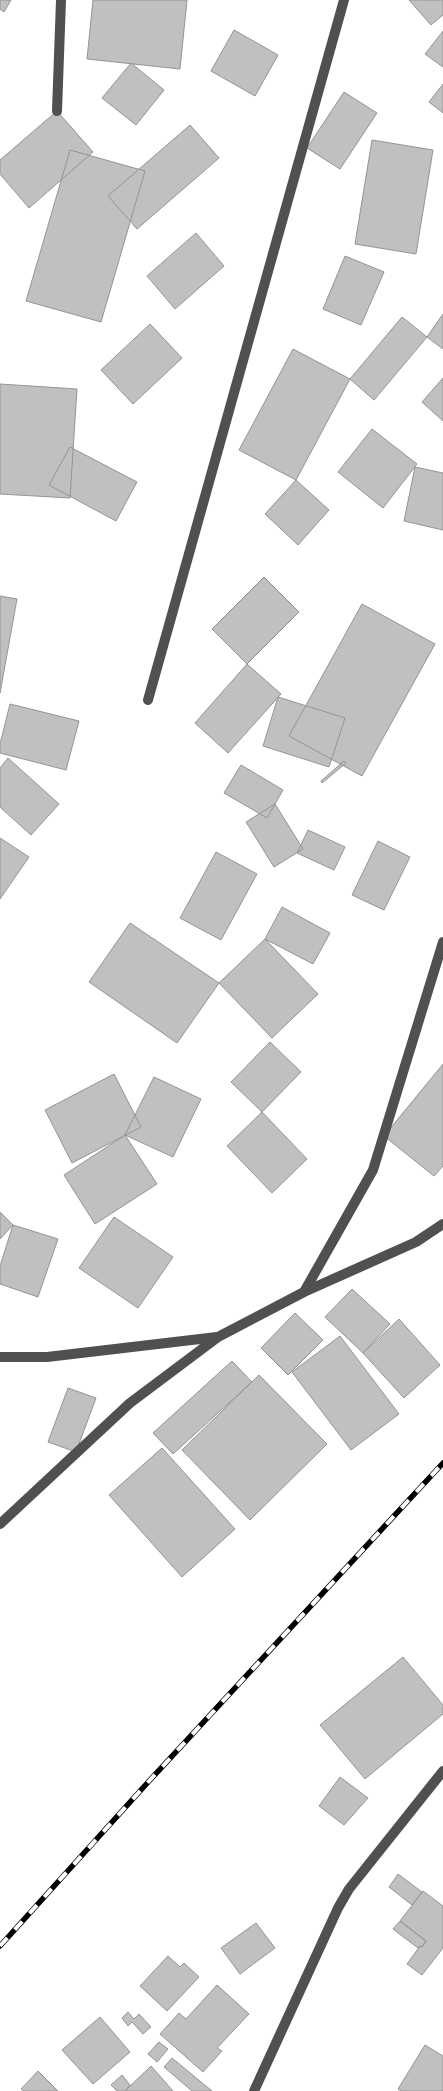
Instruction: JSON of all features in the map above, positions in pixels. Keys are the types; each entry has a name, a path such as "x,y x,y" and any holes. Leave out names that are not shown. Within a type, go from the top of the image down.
{"street":[{"path":"57,110 61,0"},
{"path":"148,700 344,0"},
{"path":"304,1292 373,1170 443,942"},
{"path":"0,1524 130,1402 218,1337 304,1292 416,1242 443,1224"},
{"path":"0,1357 47,1357 218,1337"},
{"path":"254,2091 338,1908 349,1889 443,1771"}],"building":[{"path":"0,0 11,0 4,12 0,9"},
{"path":"93,0 187,0 180,69 87,59"},
{"path":"409,0 443,0 443,15 431,25"},
{"path":"234,30 278,55 255,96 211,71"},
{"path":"443,31 443,67 425,54"},
{"path":"131,63 164,90 136,125 102,98"},
{"path":"443,84 443,113 429,102"},
{"path":"344,92 377,113 340,169 307,148"},
{"path":"57,111 93,152 29,208 0,174 0,160"},
{"path":"190,125 219,158 137,229 108,196"},
{"path":"372,140 433,150 416,254 355,244"},
{"path":"70,150 145,171 101,322 26,301"},
{"path":"196,233 224,266 175,309 147,276"},
{"path":"345,256 384,272 361,325 323,309"},
{"path":"443,314 443,349 427,337"},
{"path":"402,317 427,337 374,400 350,379"},
{"path":"150,324 182,358 133,404 101,370"},
{"path":"293,349 350,379 296,480 239,450"},
{"path":"443,378 443,421 422,402"},
{"path":"0,384 77,389 70,498 0,494"},
{"path":"372,429 417,464 383,508 338,472"},
{"path":"70,447 137,482 116,521 49,485"},
{"path":"415,467 443,473 443,530 404,521"},
{"path":"296,480 329,510 298,545 265,514"},
{"path":"264,577 299,612 247,664 212,629"},
{"path":"0,596 17,599 0,693"},
{"path":"362,604 435,644 362,776 289,736"},
{"path":"247,664 281,694 228,753 195,723"},
{"path":"278,697 345,718 329,767 263,746"},
{"path":"10,704 79,721 66,770 0,753 0,744"},
{"path":"8,758 59,804 31,835 0,807 0,768"},
{"path":"344,761 346,763 322,783 321,781"},
{"path":"241,765 283,790 267,818 224,793"},
{"path":"275,804 303,849 274,867 246,822"},
{"path":"308,830 345,847 334,870 297,853"},
{"path":"0,838 29,857 0,899"},
{"path":"378,841 410,857 384,910 352,895"},
{"path":"216,852 257,874 221,940 180,918"},
{"path":"282,907 330,933 313,964 265,939"},
{"path":"130,923 219,983 177,1043 89,982"},
{"path":"265,939 318,994 272,1038 219,983"},
{"path":"270,1042 301,1072 262,1112 231,1082"},
{"path":"443,1064 443,1166 434,1176 384,1136"},
{"path":"114,1074 141,1127 72,1163 45,1110"},
{"path":"154,1077 201,1099 173,1157 125,1135"},
{"path":"262,1112 307,1159 272,1193 227,1146"},
{"path":"125,1135 157,1184 95,1224 64,1175"},
{"path":"0,1212 13,1225 0,1239"},
{"path":"114,1217 173,1257 138,1308 79,1268"},
{"path":"13,1225 58,1239 38,1297 0,1284 0,1266"},
{"path":"352,1289 390,1324 363,1353 325,1317"},
{"path":"295,1313 323,1340 288,1375 261,1348"},
{"path":"399,1319 440,1365 404,1398 363,1353"},
{"path":"340,1336 399,1414 351,1450 292,1372"},
{"path":"232,1361 252,1382 173,1454 153,1433"},
{"path":"259,1375 327,1444 250,1520 182,1450"},
{"path":"68,1388 96,1398 76,1452 48,1442"},
{"path":"162,1448 235,1529 182,1577 109,1495"},
{"path":"403,1657 443,1705 443,1714 365,1779 320,1725"},
{"path":"340,1777 368,1798 344,1825 319,1806"},
{"path":"398,1874 422,1892 412,1905 389,1887"},
{"path":"423,1891 443,1906 443,1948 422,1975 407,1964 426,1941 400,1921"},
{"path":"400,1921 426,1941 422,1947 418,1948 393,1929"},
{"path":"256,1923 275,1948 240,1974 221,1948"},
{"path":"168,1956 180,1967 184,1963 199,1977 167,2011 140,1986"},
{"path":"217,1985 249,2014 217,2048 222,2051 203,2072 160,2034 179,2013 186,2019"},
{"path":"128,2012 134,2019 139,2014 151,2027 143,2034 132,2022 128,2026 122,2018"},
{"path":"100,2017 130,2052 93,2084 62,2050"},
{"path":"159,2042 168,2049 157,2062 148,2054"},
{"path":"425,2045 443,2056 443,2091 401,2091 398,2089"},
{"path":"172,2058 212,2091 192,2091 164,2067"},
{"path":"151,2066 173,2091 125,2091"},
{"path":"38,2071 58,2091 24,2091 21,2089"},
{"path":"122,2075 130,2085 125,2091 117,2091 111,2085"}],"railway":[{"path":"0,1946 150,1780 443,1463"}]}
